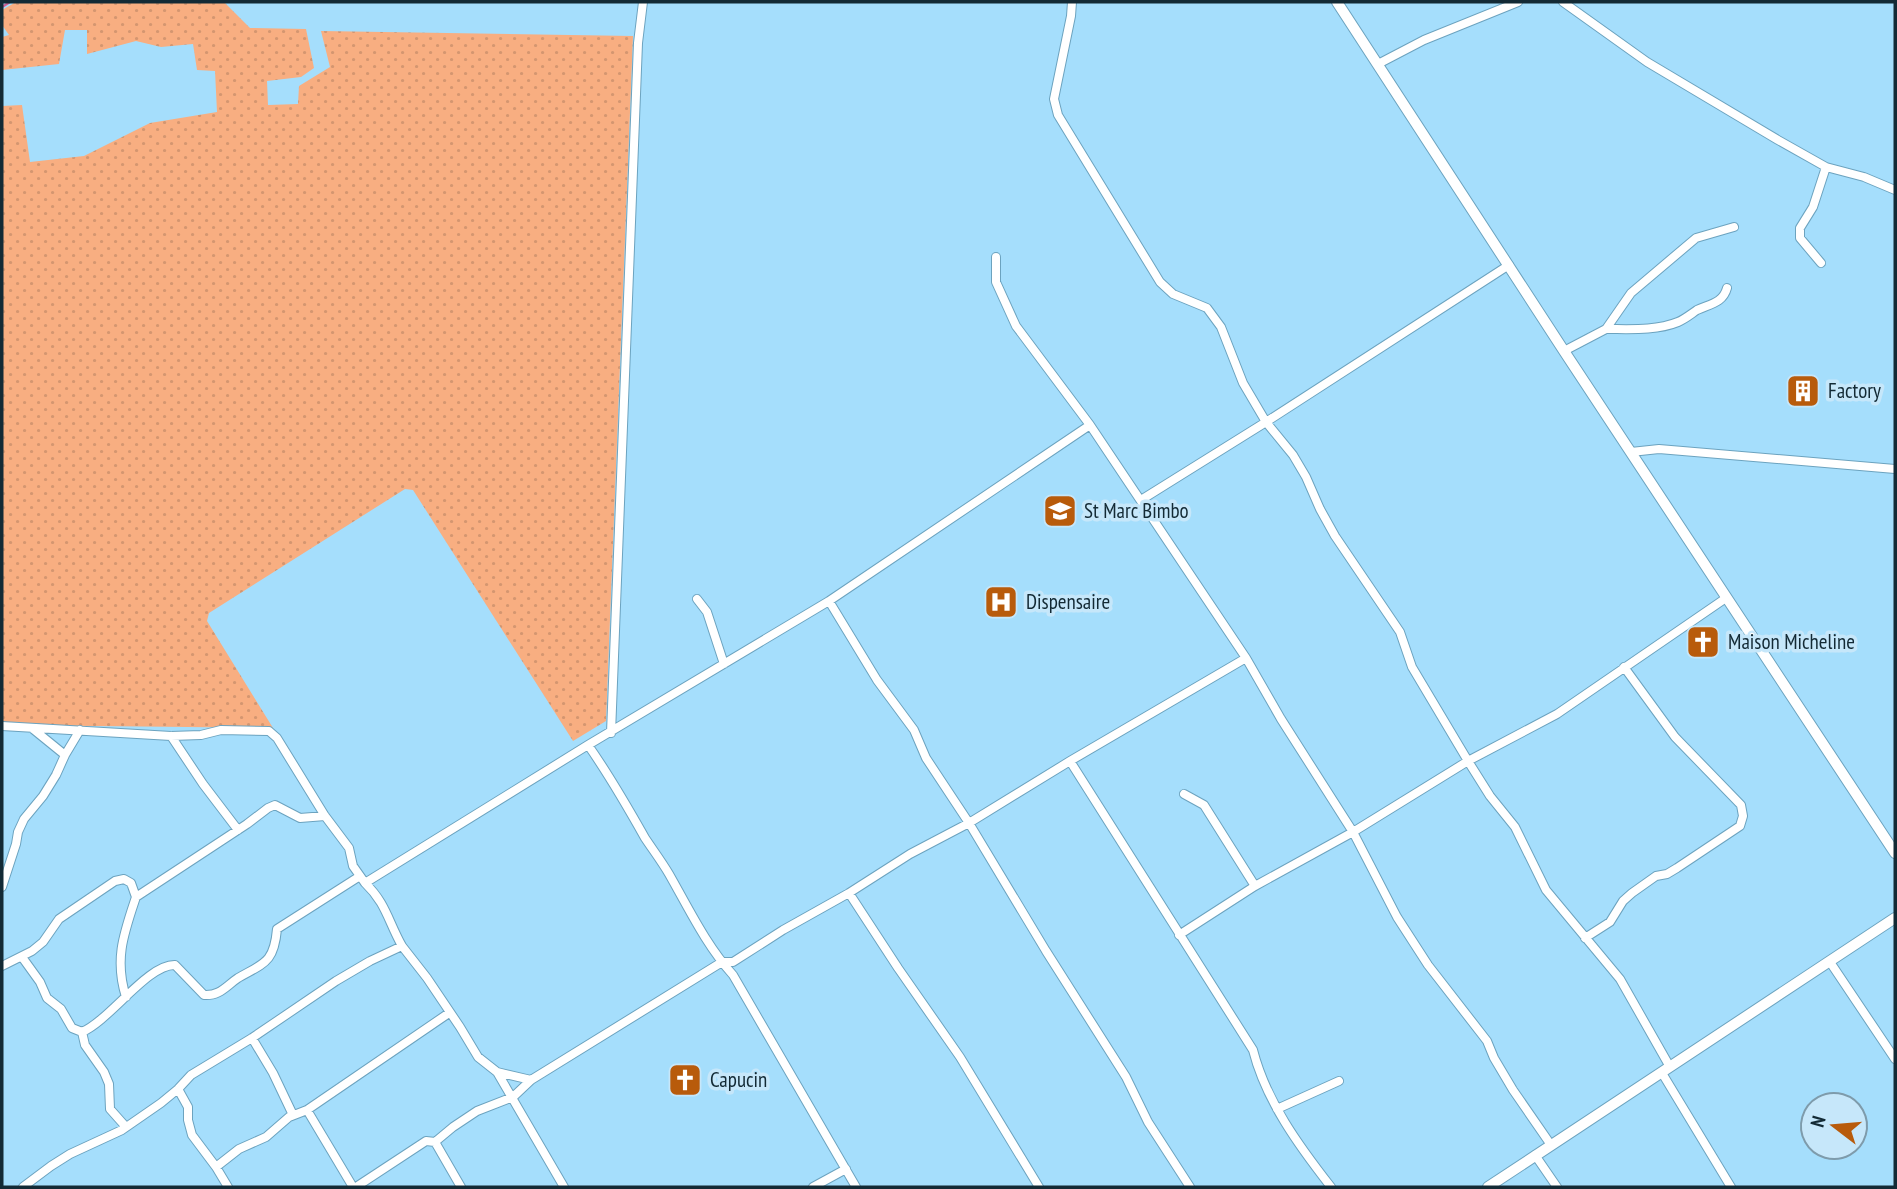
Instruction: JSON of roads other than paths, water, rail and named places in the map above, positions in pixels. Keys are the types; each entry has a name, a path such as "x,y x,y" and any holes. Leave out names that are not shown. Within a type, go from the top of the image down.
{"main road":[{"path":"1336,2 1895,853"},
{"path":"1488,1187 1895,918"}],"street":[{"path":"611,733 638,43 643,2"},
{"path":"1072,2 1054,99 1058,115 1160,282 1173,293 1207,309 1221,327 1243,383 1266,422 1293,455 1335,536 1400,632 1412,667 1490,796 1515,828 1546,890 1620,979 1666,1070 1731,1187"},
{"path":"1378,64 1424,40 1518,2"},
{"path":"1563,2 1647,62 1826,167 1864,177 1895,191"},
{"path":"632,57 638,43"},
{"path":"1821,263 1800,238 1800,228 1813,207 1826,167"},
{"path":"1606,329 1631,293 1696,238 1734,227"},
{"path":"996,257 996,282 1016,326 1090,425 1246,659 1353,832 1397,917 1427,965 1487,1041 1513,1090 1551,1145"},
{"path":"1140,500 1509,265"},
{"path":"1564,351 1606,329 1642,328 1678,322 1715,304 1727,288"},
{"path":"22,957 40,982 47,998 61,1009 72,1028 82,1032 93,1027 133,989 166,964 174,965 204,995 223,991 237,979 264,964 276,946 277,929 611,733 682,687 829,601 1090,425"},
{"path":"1630,452 1659,449 1895,469"},
{"path":"1179,935 1255,886 1353,832 1468,761 1557,714 1726,597"},
{"path":"697,599 707,612 724,664"},
{"path":"829,601 877,680 914,730 926,758 970,823 1126,1077 1148,1122 1190,1187"},
{"path":"307,1110 355,1187 426,1141 435,1142 477,1111 513,1097 531,1080 722,962 733,962 910,854 970,823 1070,761 1246,659"},
{"path":"1585,938 1611,922 1623,901 1632,892 1656,876 1677,868 1730,833 1740,826 1743,816 1741,805 1675,737 1624,667"},
{"path":"2,726 171,736 201,735 221,730 269,731 349,848 353,866 386,909 402,946 427,978 478,1058 497,1072 564,1187"},
{"path":"33,729 65,755"},
{"path":"2,887 24,819 43,796 80,730"},
{"path":"171,736 238,830"},
{"path":"588,745 612,778 703,937 733,975 856,1187"},
{"path":"1070,761 1253,1050 1259,1073 1277,1109 1313,1165 1331,1187"},
{"path":"1184,794 1204,806 1255,886"},
{"path":"136,897 275,805 300,818 325,816"},
{"path":"2,967 43,942 60,919 115,881 124,879 131,883 136,897 119,955 126,997"},
{"path":"849,893 960,1057 1039,1187"},
{"path":"23,1187 70,1154 102,1141 126,1127 161,1103 191,1075 252,1038 336,981 402,946"},
{"path":"1830,961 1895,1059"},
{"path":"216,1167 239,1149 266,1137 293,1115 307,1110 449,1013"},
{"path":"82,1032 85,1045 109,1084 110,1109 126,1127"},
{"path":"252,1038 293,1115"},
{"path":"497,1072 531,1080"},
{"path":"1277,1109 1339,1081"},
{"path":"178,1089 188,1107 192,1135 228,1187"},
{"path":"435,1142 461,1187"},
{"path":"1535,1155 1557,1187"},
{"path":"813,1187 846,1169"}],"waterway":[{"path":"2,7 10,2"}],"place":[{"name":"Factory","path":"1803,391"},
{"name":"St Marc Bimbo","path":"1060,511"},
{"name":"Dispensaire","path":"1001,602"},
{"name":"Maison Micheline","path":"1703,642"},
{"name":"Capucin","path":"685,1080"}]}
